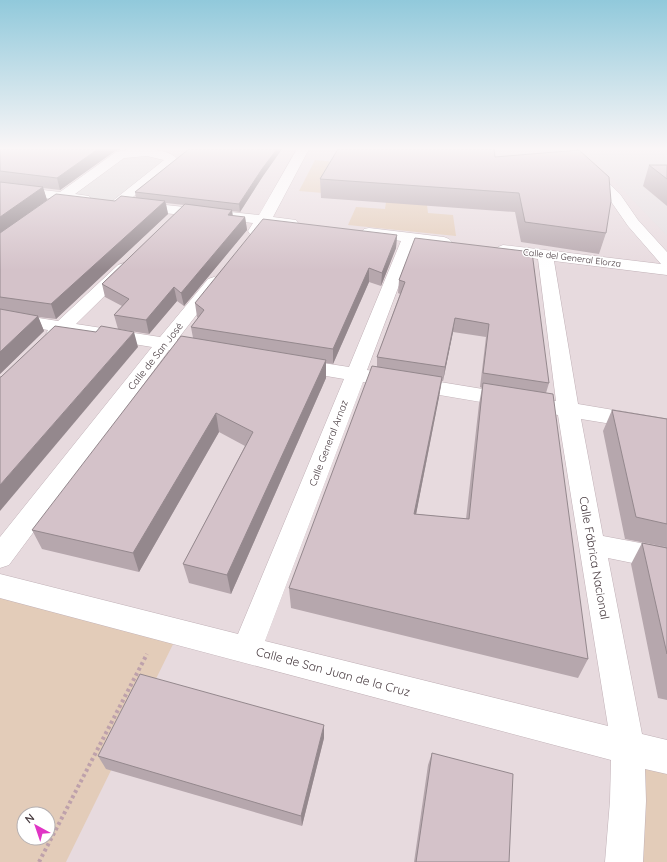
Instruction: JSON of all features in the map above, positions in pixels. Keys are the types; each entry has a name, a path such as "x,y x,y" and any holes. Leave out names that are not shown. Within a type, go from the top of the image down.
{"street":[{"path":"2,189 304,225"},
{"path":"44,211 74,189"},
{"path":"117,203 135,189"},
{"path":"242,247 263,221 281,189"},
{"path":"607,189 615,197 633,223 667,262"},
{"path":"170,222 182,211"},
{"path":"357,231 457,244"},
{"name":"Calle General Arnaz","path":"247,649 410,237"},
{"name":"Calle del General Elorza","path":"488,248 667,270"},
{"path":"43,346 136,255"},
{"name":"Calle Fábrica Nacional","path":"545,255 568,409 628,747 628,800 624,862"},
{"name":"Calle de San José","path":"0,558 164,343 223,270"},
{"path":"5,323 62,327 224,353"},
{"path":"279,362 667,426"},
{"path":"592,544 667,559"},
{"name":"Calle de San Juan de la Cruz","path":"0,586 563,732 667,756"}],"path":[{"path":"39,862 162,627"}],"shaded area":[{"path":"0,189 667,189 667,862 0,862"},
{"path":"75,189 135,189 117,203 63,197"},
{"path":"300,189 325,189 323,193 299,191"},
{"path":"622,189 667,189 667,236"},
{"path":"386,202 427,205 428,213 453,215 456,236 348,225 356,207 385,209"},
{"path":"0,586 179,632 66,862 0,862"},
{"path":"628,747 667,757 667,862 624,862"}],"building":[{"path":"0,189 40,189 0,217"},
{"path":"138,189 249,189 239,204 135,192"},
{"path":"465,189 610,189 611,201 606,233 525,222 519,193"},
{"path":"56,194 115,201 121,196 165,201 51,304 0,297 0,233"},
{"path":"185,204 232,210 228,215 245,217 181,293 174,287 146,320 114,315 129,299 102,284"},
{"path":"263,219 397,235 382,273 369,268 333,349 191,327 204,310 195,303"},
{"path":"415,238 532,252 549,383 483,373 489,324 455,318 445,367 377,357 405,282 399,280"},
{"path":"0,309 38,316 0,352"},
{"path":"55,326 96,332 101,326 134,332 0,485 0,377"},
{"path":"181,336 326,360 227,575 183,564 253,432 216,413 133,553 32,530"},
{"path":"372,366 442,377 414,514 469,519 483,383 553,394 588,659 289,588"},
{"path":"612,410 667,419 667,524 636,517"},
{"path":"642,543 667,548 667,654"},
{"path":"140,674 324,725 301,816 98,756"},
{"path":"432,753 513,774 509,862 416,862"}]}
